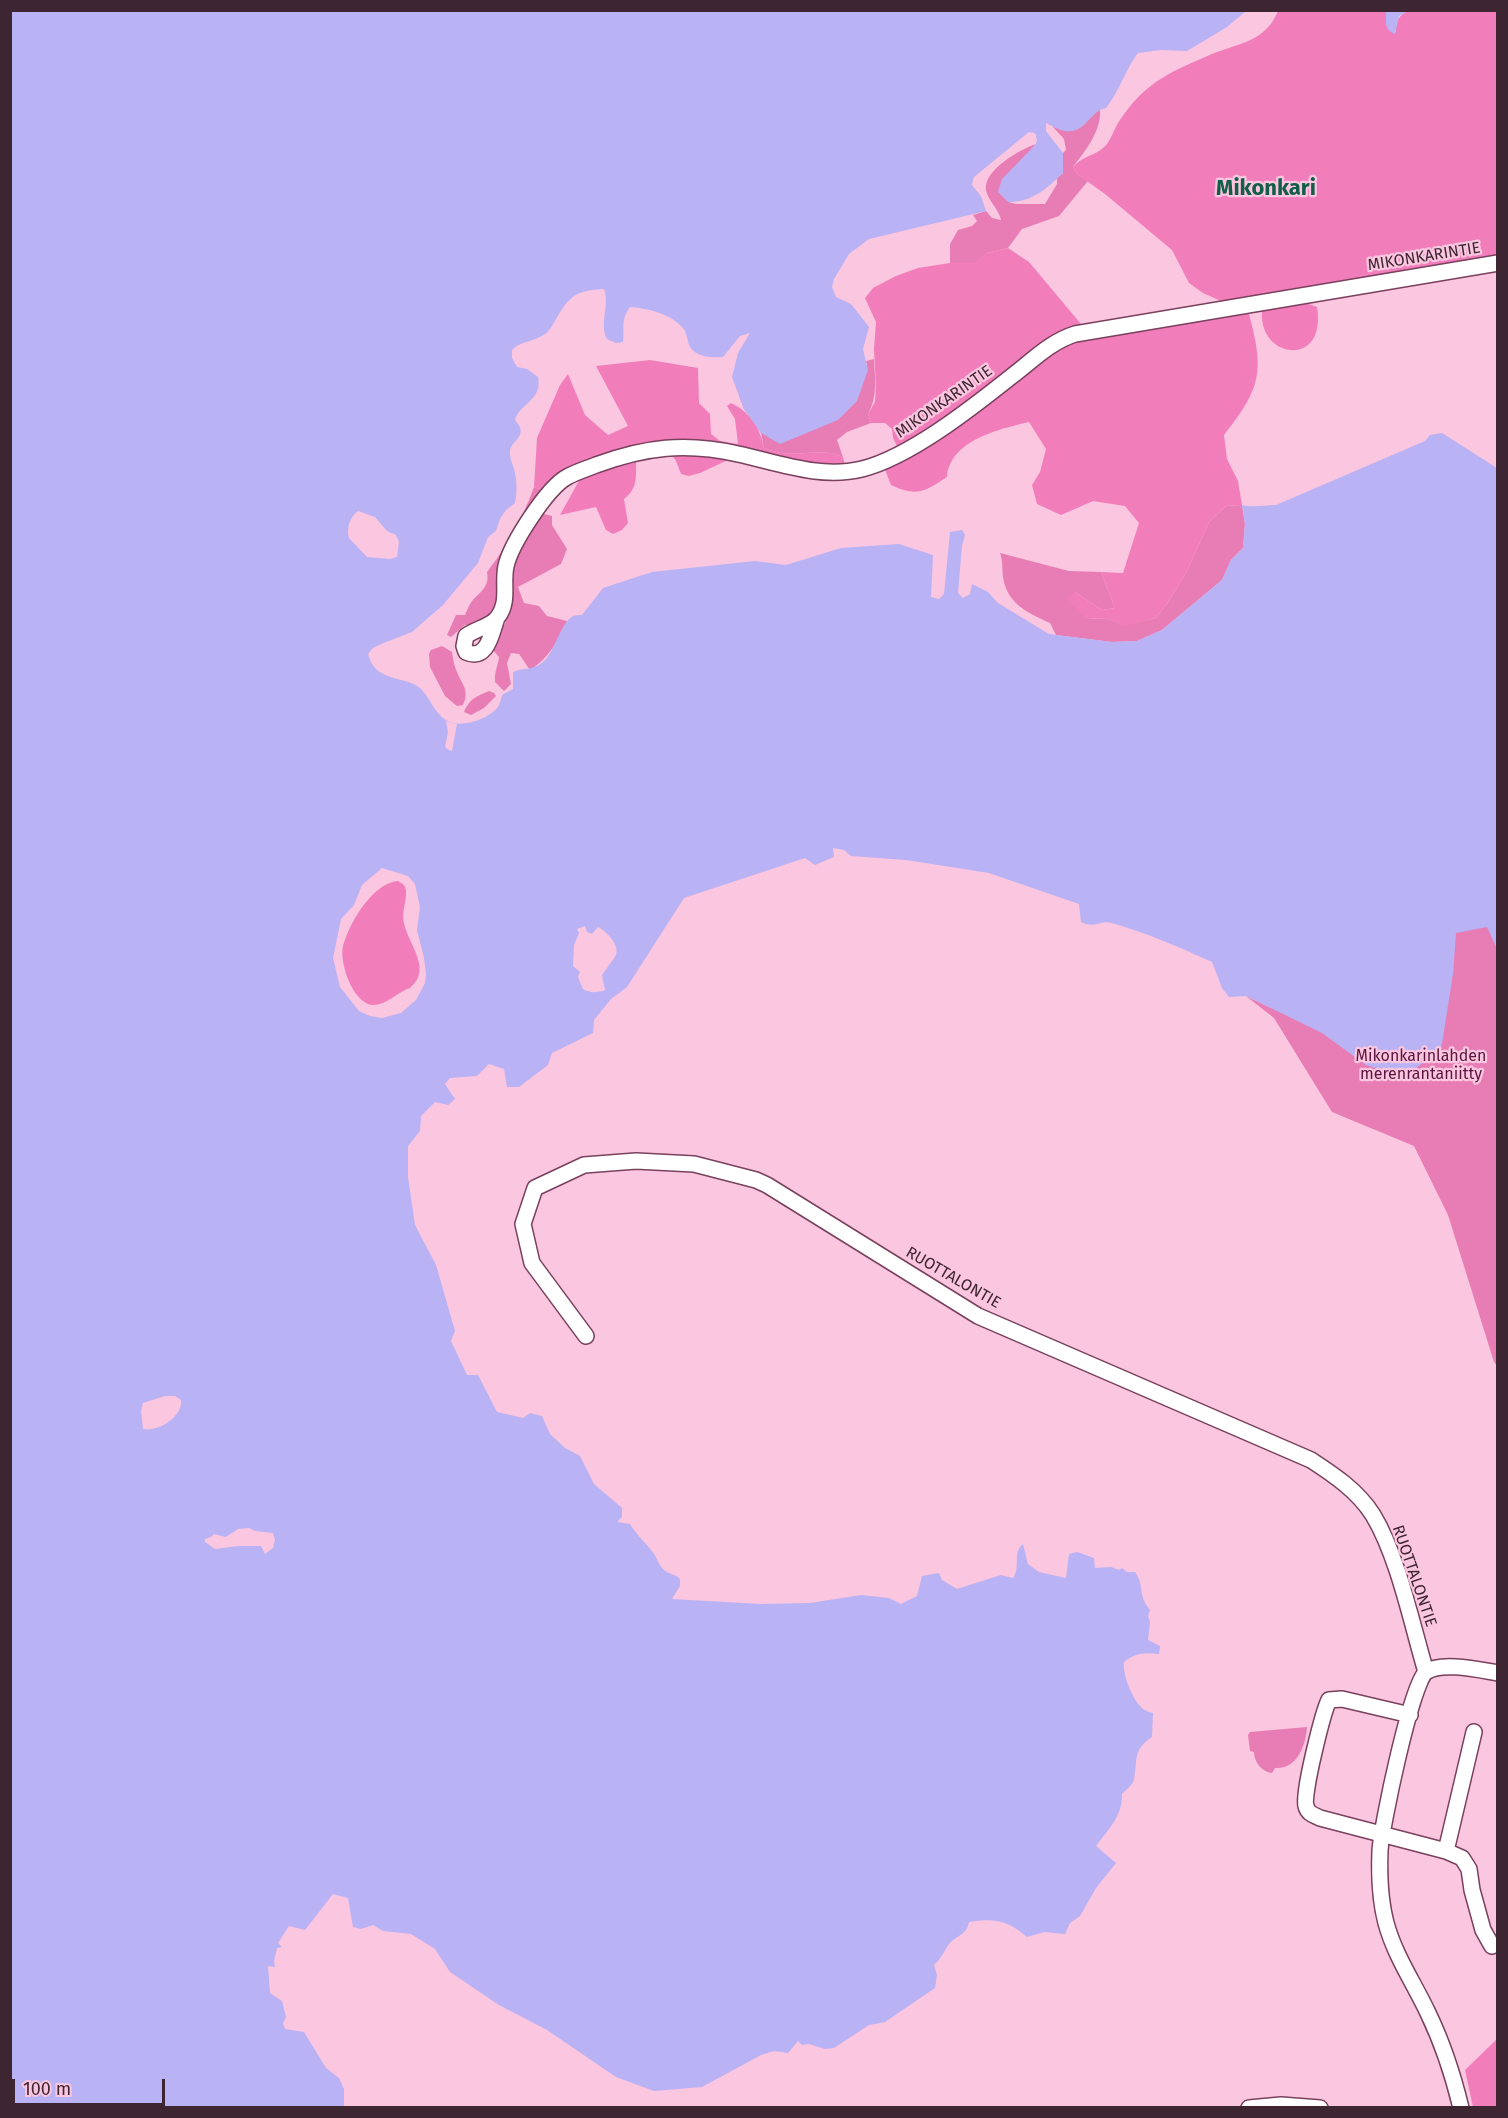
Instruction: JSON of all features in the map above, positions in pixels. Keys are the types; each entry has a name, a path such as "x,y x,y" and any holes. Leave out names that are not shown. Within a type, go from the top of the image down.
{"street":[{"name":"MIKONKARINTIE","path":"496,621 506,597 505,575 510,555 547,495 566,477 615,458 652,449 690,446 737,453 813,471 838,472 862,469 892,458 927,438 1051,345 1067,336 1143,321 1497,263"},
{"name":"RUOTTALONTIE","path":"586,1336 532,1263 523,1224 535,1188 584,1165 636,1161 694,1164 756,1180 978,1316 1311,1460 1327,1470 1361,1499 1373,1515 1396,1570 1426,1672"},
{"path":"1461,2108 1449,2062 1428,2013 1398,1955 1386,1923 1381,1888 1382,1834 1420,1680 1426,1672 1440,1668 1497,1673"},
{"path":"1410,1715 1333,1698 1327,1704 1306,1788 1305,1806 1311,1815 1446,1851 1462,1858 1469,1869 1474,1900 1483,1930 1492,1946"},
{"path":"1446,1851 1474,1732"},
{"path":"1249,2108 1281,2105 1320,2108"}],"green space":[{"path":"1100,109 1096,132 1073,167 1077,174 1088,181 1059,216 1022,229 1008,248 987,253 974,264 950,263 950,244 958,230 972,226 977,221 973,215 986,211 992,218 1001,220 986,190 990,175 1004,161 1036,144 1020,162 1008,202 1045,204 1057,184 1057,178 1063,173 1063,153 1066,150 1064,139 1052,126 1069,131 1075,130 1084,125"},
{"path":"874,359 875,394 868,414 871,423 847,432 837,440 843,457 821,452 781,453 764,448 761,433 744,409 736,387 741,379 867,365 866,361"},
{"path":"534,487 541,490 532,508 500,599 492,614 471,625 465,625 451,637 447,635 456,615 465,615 471,603 486,585 487,572 514,531"},
{"path":"1242,505 1245,524 1243,548 1231,560 1222,580 1162,630 1137,641 1112,642 1056,635 1050,623 1014,601 1005,586 1000,553 1069,571 1101,572 1115,608 1102,610 1075,592 1085,618 1107,619 1124,625 1156,618 1187,571 1209,522 1226,506"},
{"path":"540,513 552,516 552,525 567,549 561,564 518,587 524,603 539,606 547,616 567,621 548,654 530,670 519,654 511,653 507,663 511,684 504,691 495,682 499,657 491,648 494,636 505,624 509,613 508,597 514,556"},
{"path":"442,646 452,652 466,695 463,705 457,706 445,696 430,667 431,650"},
{"path":"489,691 496,696 484,708 471,715 464,712 471,701"},
{"name":"Mikonkarinlahden merenrantaniitty","path":"1416,914 1497,919 1497,1366 1448,1215 1414,1146 1332,1112 1274,1018 1246,996 1271,1008"},
{"path":"1307,1727 1305,1741 1295,1761 1283,1768 1275,1768 1272,1773 1259,1766 1254,1752 1250,1751 1248,1735 1250,1732"}],"shaded area":[{"path":"11,11 1246,11 1227,27 1187,51 1161,50 1138,53 1106,108 1095,113 1078,129 1065,131 1046,123 1046,131 1063,153 1063,173 1038,194 1025,200 1008,202 998,192 1002,179 1036,144 1037,139 1033,132 974,178 972,185 981,196 986,211 869,239 849,254 834,279 832,287 836,297 851,304 869,327 863,349 868,370 857,401 838,420 780,444 761,433 744,409 732,377 738,353 750,333 740,336 723,357 704,356 691,349 684,329 677,322 651,310 630,307 624,320 623,342 616,343 607,339 605,333 606,295 604,289 587,291 575,296 565,305 547,333 512,350 512,358 517,367 527,369 538,377 539,385 534,396 515,420 521,431 510,449 516,480 515,503 506,510 496,531 488,537 478,563 443,605 412,632 373,648 368,654 377,670 383,674 420,688 446,720 458,724 473,722 492,712 499,705 502,695 513,689 513,672 533,668 544,661 569,619 582,615 603,588 652,572 755,561 786,565 841,548 899,544 933,555 931,597 939,599 944,594 950,532 962,530 965,535 958,593 963,598 970,594 972,584 988,592 998,603 1049,634 1112,642 1137,641 1162,630 1222,580 1231,560 1243,548 1245,524 1242,505 1276,505 1425,441 1430,435 1442,433 1497,468 1497,949 1487,927 1456,933 1453,974 1441,1050 1403,1077 1366,1065 1322,1033 1246,996 1229,997 1222,988 1212,962 1112,923 1090,925 1081,922 1079,904 989,873 906,860 851,856 844,850 833,848 834,857 815,865 805,858 684,898 627,987 611,999 594,1020 593,1033 552,1053 548,1065 519,1087 507,1087 504,1069 489,1064 477,1076 450,1078 445,1084 455,1099 448,1105 435,1102 421,1116 420,1131 408,1146 408,1177 415,1225 436,1265 455,1331 451,1341 467,1375 478,1375 497,1412 523,1418 530,1413 542,1416 550,1434 565,1448 580,1456 594,1484 622,1508 622,1517 617,1522 630,1524 653,1552 664,1570 680,1579 680,1586 672,1599 761,1604 810,1603 861,1595 889,1598 901,1604 917,1596 922,1576 939,1573 942,1580 957,1589 1001,1575 1013,1578 1018,1552 1023,1544 1028,1564 1039,1572 1066,1578 1069,1554 1077,1552 1094,1558 1095,1568 1111,1567 1119,1570 1122,1568 1127,1572 1135,1572 1150,1610 1148,1640 1160,1646 1159,1654 1140,1654 1124,1662 1126,1680 1132,1694 1143,1709 1153,1713 1152,1737 1141,1746 1133,1781 1122,1794 1120,1809 1110,1828 1096,1846 1116,1863 1096,1888 1080,1916 1070,1923 1065,1934 1044,1932 1027,1937 1013,1927 1000,1922 986,1920 969,1922 966,1930 949,1944 934,1965 937,1975 935,1988 885,2022 869,2025 834,2048 825,2049 809,2044 802,2045 798,2041 788,2053 774,2051 761,2055 702,2087 654,2091 616,2077 547,2030 499,2005 450,1972 435,1949 411,1934 383,1931 373,1925 361,1929 353,1927 348,1898 333,1894 305,1930 289,1926 278,1943 282,1947 277,1948 275,1967 268,1966 270,1993 282,2001 286,2017 283,2023 285,2029 304,2032 326,2068 339,2078 344,2089 344,2107 11,2108","holes":["358,511 375,517 387,531 396,535 399,542 397,557 390,559 367,557 349,538 348,527","382,868 408,876 415,884 420,907 417,930 424,958 425,983 416,1000 401,1013 382,1018 359,1011 340,987 333,958 341,919 354,905 362,885","585,926 587,932 592,934 598,927 608,935 616,947 616,955 602,975 605,990 594,992 583,989 578,977 580,972 573,966 574,945 579,933 577,929","165,1396 175,1396 181,1400 181,1406 174,1417 156,1428 143,1429 141,1411 143,1403","249,1528 273,1533 275,1540 273,1548 265,1554 261,1546 215,1549 205,1542 205,1539 214,1534 226,1537 238,1529"]},
{"path":"1278,11 1386,11 1386,25 1396,32 1398,20 1407,11 1497,11 1497,256 1235,301 1221,301 1203,293 1189,283 1172,250 1105,194 1077,174 1073,167 1107,144 1129,107 1150,87 1184,66 1251,40 1267,29"},
{"path":"1386,11 1408,11 1399,16 1395,34 1387,28"},
{"path":"1008,248 1029,262 1081,324 1082,329 1014,371 899,450 893,438 892,429 885,423 871,423 868,414 875,402 876,322 865,298 873,288 918,268 950,263 974,263 987,253"},
{"path":"1306,303 1317,307 1317,327 1312,341 1303,348 1292,350 1280,347 1270,339 1264,327 1262,311"},
{"path":"1248,310 1256,348 1257,377 1246,403 1224,435 1227,459 1238,481 1242,505 1226,506 1209,522 1187,571 1156,618 1124,626 1107,619 1085,618 1066,598 1075,592 1102,610 1115,608 1101,572 1123,573 1139,523 1125,506 1093,501 1061,515 1037,504 1032,485 1040,472 1046,449 1029,422 1004,428 967,445 950,464 947,477 926,489 914,492 891,485 884,467 1063,343"},
{"path":"650,360 698,368 699,403 710,414 711,434 720,441 738,444 735,419 727,406 731,403 744,411 753,421 764,448 791,454 821,452 836,454 843,457 845,465 830,467 678,443 541,490 534,487 537,438 560,385 568,374 585,415 608,435 628,426 596,366"},
{"path":"670,452 734,457 689,476 681,474"},
{"path":"636,460 634,486 624,499 628,523 622,530 613,534 606,530 596,507 560,515 585,474"},
{"path":"398,881 404,885 406,890 403,919 417,956 419,973 417,981 410,988 387,1001 372,1005 365,1003 353,990 345,972 343,946 350,927 363,906 379,889 388,883"},
{"path":"1497,2039 1497,2107 1473,2107 1465,2070"}],"pier":[{"path":"1029,132 1036,134 1036,144 1030,146 1034,139 1030,135 976,179 975,184 984,195 988,213 981,196 972,185 974,177"},
{"path":"446,721 457,724 452,751 445,747 448,732"}],"district":[{"name":"Mikonkari","path":"1266,189"}]}
